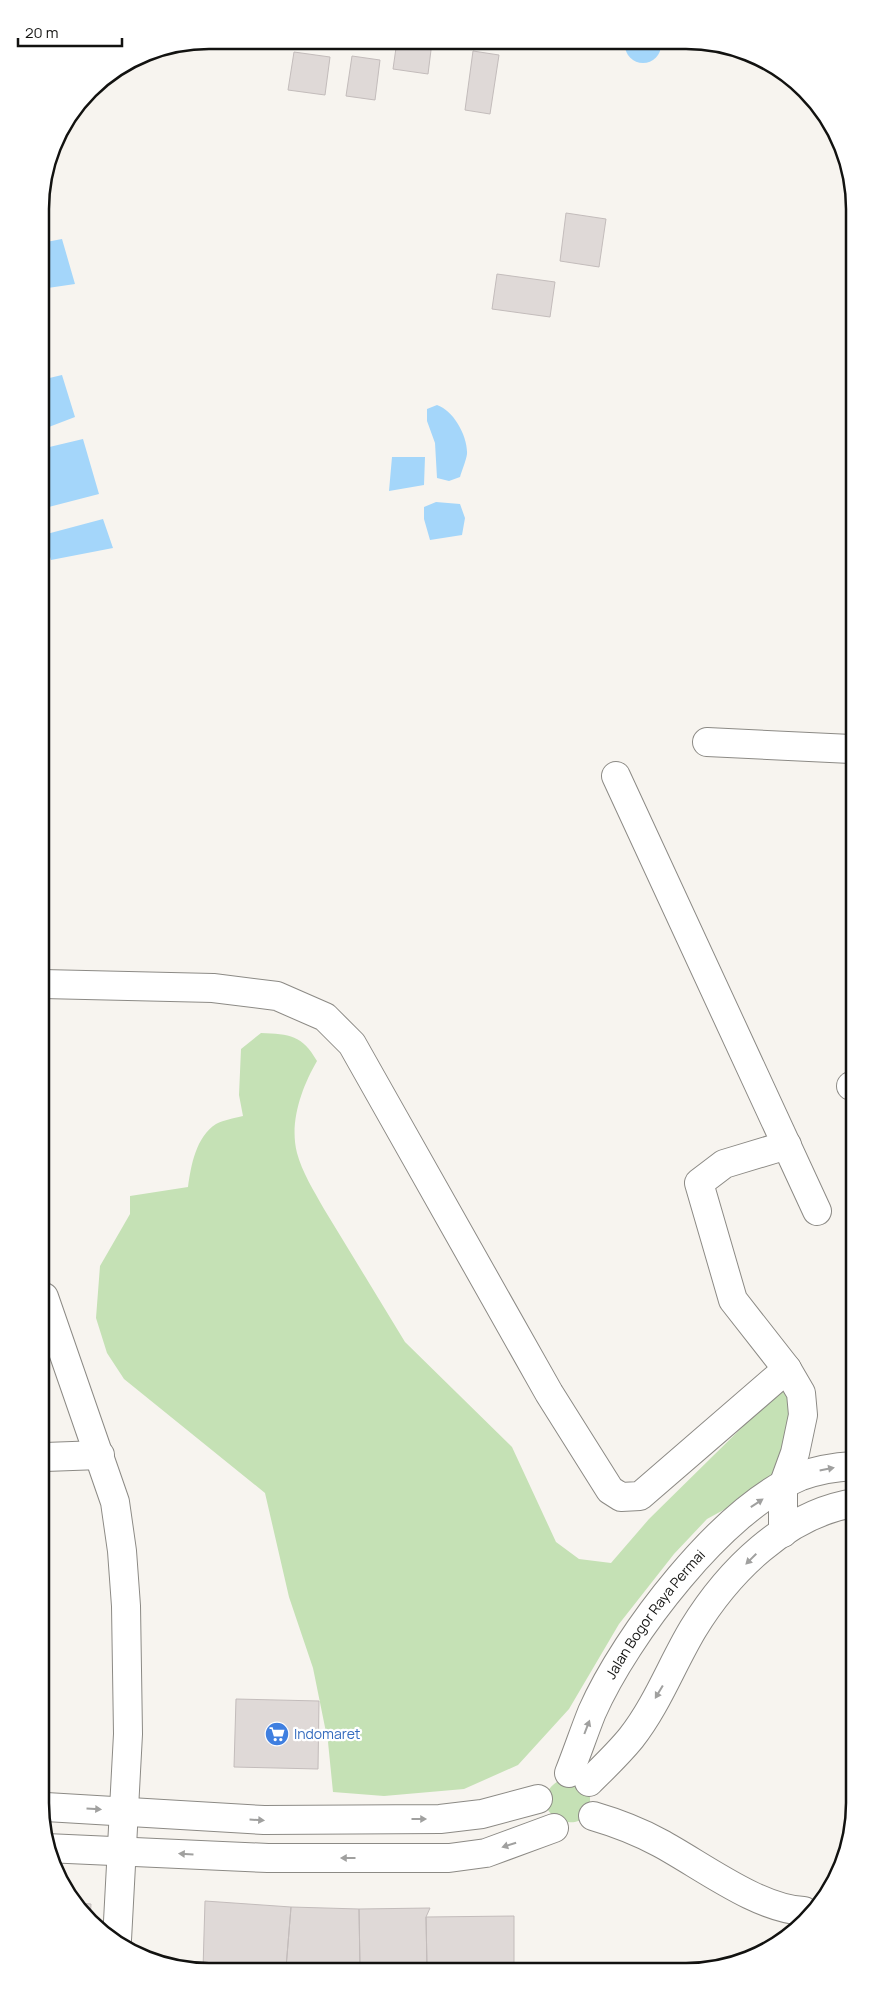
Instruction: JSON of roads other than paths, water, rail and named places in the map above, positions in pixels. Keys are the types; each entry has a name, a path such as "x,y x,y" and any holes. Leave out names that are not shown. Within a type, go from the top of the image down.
{"street":[{"path":"707,742 846,749"},
{"path":"616,776 817,1211"},
{"path":"49,984 213,988 249,992 277,996 325,1017 352,1044 549,1394 610,1490 621,1497 640,1496 786,1369"},
{"path":"783,1533 783,1486 795,1453 803,1415 800,1392 786,1369 733,1300 699,1183 724,1164 787,1145"},
{"path":"49,1312 115,1502 122,1551 126,1606 128,1734 117,1934"},
{"path":"49,1457 100,1455"},
{"name":"Jalan Bogor Raya Permai","path":"579,1778 593,1711 620,1660 667,1593 702,1554 752,1505 783,1486 815,1472 846,1467"},
{"path":"579,1778 631,1738 663,1686 693,1629 717,1594 757,1553 797,1522 837,1506 846,1504"},
{"path":"558,1774 579,1778 595,1792 596,1804 593,1816 586,1824 576,1830 565,1831 554,1828 545,1820 540,1810 538,1799 541,1789 548,1780 558,1774"},
{"path":"49,1807 124,1810 264,1820 440,1819 482,1814 538,1799"},
{"path":"593,1816 642,1833 765,1903 792,1911 804,1911"},
{"path":"55,1848 268,1858 449,1858 486,1853 554,1828"}],"water":[{"path":"62,239 75,284 49,288 49,241"},
{"path":"62,375 75,417 49,427 49,378"},
{"path":"437,405 449,412 454,418 462,432 467,447 467,454 460,477 449,481 437,478 435,443 427,421 427,409"},
{"path":"83,439 99,494 49,507 49,447"},
{"path":"392,457 425,457 424,485 389,491"},
{"path":"436,502 460,504 465,518 462,535 430,540 424,519 424,507"},
{"path":"103,519 113,548 51,560 49,554 49,533"}],"place":[{"name":"Indomaret","path":"277,1734"}]}
